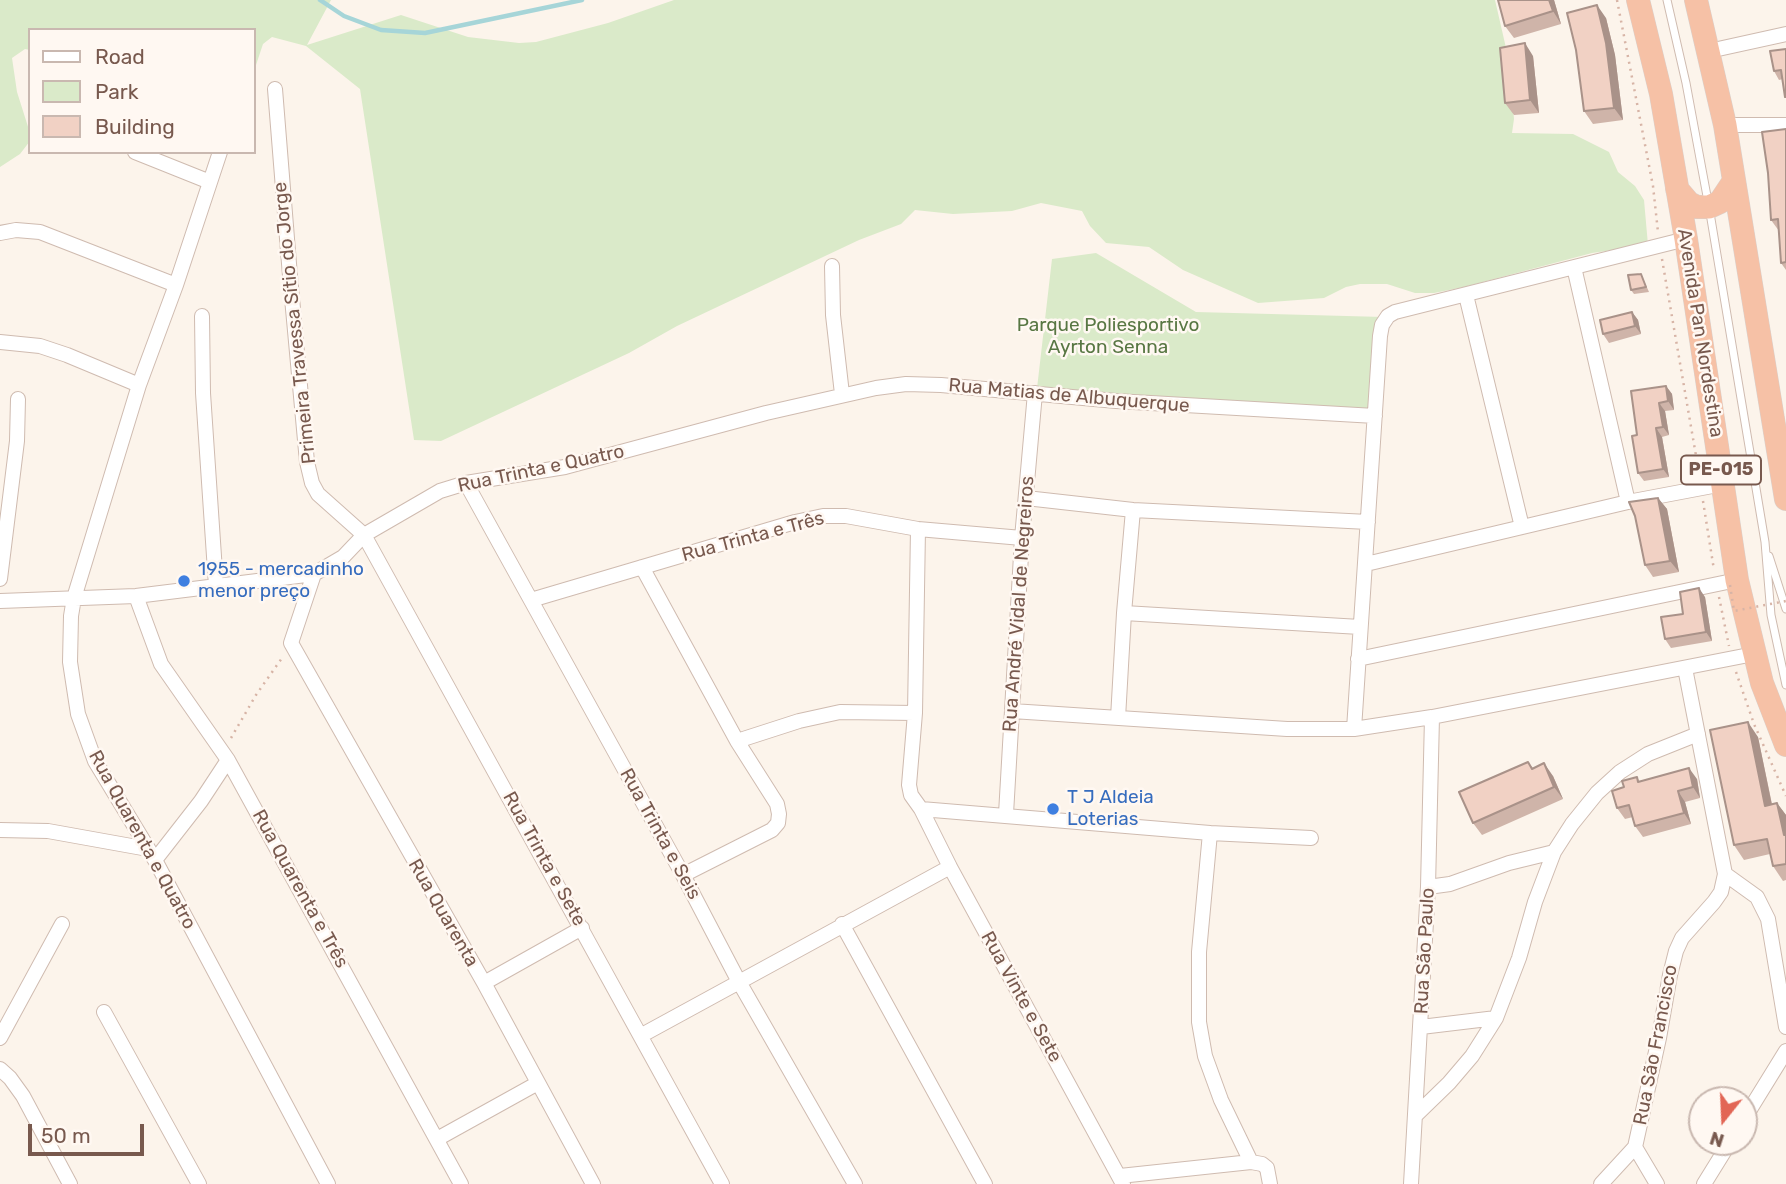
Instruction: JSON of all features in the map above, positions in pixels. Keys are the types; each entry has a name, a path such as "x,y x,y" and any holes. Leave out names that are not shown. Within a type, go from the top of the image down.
{"highway":[{"name":"Avenida Pan Nordestina","path":"1638,0 1661,94 1686,239 1723,484 1733,583 1762,683 1786,746"},
{"name":"PE-015","path":"1696,0 1726,125 1780,424 1786,499"},
{"path":"1677,189 1689,203 1697,207 1709,207 1720,202 1734,181"}],"street":[{"path":"1709,51 1786,34"},
{"name":"Primeira Travessa Sítio do Jorge","path":"275,89 307,462 318,494 364,534"},
{"path":"1726,125 1786,125"},
{"path":"140,154 210,182"},
{"name":"Rua Quarenta e Quatro","path":"219,154 176,285 139,385 74,598 70,650 78,714 95,761 152,855 328,1184"},
{"path":"0,233 16,230 40,232 176,285"},
{"path":"1354,729 1380,336 1382,325 1388,316 1395,312 1686,239"},
{"path":"832,266 835,337 842,394"},
{"path":"1573,268 1628,502"},
{"path":"1466,295 1522,527"},
{"path":"202,316 204,407 216,586"},
{"path":"0,342 40,346 139,385"},
{"name":"Rua Matias de Albuquerque","path":"766,413 842,394 906,384 1116,401 1375,416"},
{"name":"Rua André Vidal de Negreiros","path":"1006,814 1022,538 1035,393"},
{"path":"0,579 17,441 18,399"},
{"name":"Rua Trinta e Quatro","path":"314,574 343,557 364,534 440,491 466,483 565,467 766,413"},
{"name":"Rua Trinta e Seis","path":"466,483 683,875 738,980 855,1184"},
{"path":"1366,564 1628,502 1723,484"},
{"path":"1026,498 1133,510 1368,522"},
{"path":"1118,718 1133,510"},
{"name":"Rua Trinta e Três","path":"531,600 823,516 846,516 918,529 1022,538"},
{"name":"Rua Vinte e Sete","path":"918,529 915,713 909,785 911,795 1121,1180"},
{"name":"Rua Trinta e Sete","path":"364,534 722,1184"},
{"path":"642,567 737,741 777,804 778,823 772,830 683,875"},
{"path":"0,601 136,596 314,574 291,643"},
{"path":"1358,659 1733,583"},
{"name":"Rua Quarenta e Três","path":"136,596 161,664 226,756 461,1184"},
{"path":"1124,613 1360,627"},
{"name":"Rua Quarenta","path":"291,643 484,983 593,1184"},
{"path":"1012,711 1287,729 1354,729 1432,717 1755,654"},
{"path":"1685,668 1726,874 1757,897 1768,919 1786,1027"},
{"path":"737,741 799,721 841,712 915,713"},
{"name":"Rua São Paulo","path":"1411,1184 1428,887 1432,717"},
{"path":"1416,1115 1472,1056 1496,1018 1554,852 1572,824 1597,793 1620,772 1648,754 1698,734"},
{"path":"0,830 48,831 152,855 195,809 226,756"},
{"path":"921,809 1311,838"},
{"path":"1210,832 1199,952 1199,1021 1205,1056 1221,1100 1251,1161"},
{"path":"1428,887 1450,884 1509,863 1554,852"},
{"path":"642,1035 738,980 950,867"},
{"name":"Rua São Francisco","path":"1657,1184 1635,1147 1676,951 1682,938 1721,892 1726,874"},
{"path":"0,1038 62,924"},
{"path":"842,924 985,1184"},
{"path":"484,983 582,928"},
{"path":"104,1012 199,1184"},
{"path":"1421,1027 1496,1018"},
{"path":"1758,1096 1786,1051"},
{"path":"0,1069 23,1096 70,1184"},
{"path":"437,1139 538,1083"},
{"path":"1601,1184 1635,1147"},
{"path":"1703,1184 1721,1156"},
{"path":"1121,1180 1251,1161 1267,1168 1270,1184"}],"lane":[{"path":"1667,0 1686,83 1709,207 1765,542 1771,615 1786,685"},
{"path":"1765,542 1786,608"}],"path":[{"path":"1617,0 1653,186 1659,247"},
{"path":"1733,583 1734,611 1786,601"},
{"path":"226,756 256,695 291,643"}],"green space":[{"path":"0,0 331,0 307,45 401,15 468,37 519,43 536,42 608,23 674,0 1495,0 1509,61 1514,119 1512,133 1573,134 1609,152 1618,172 1635,186 1644,200 1648,245 1592,253 1434,293 1415,293 1387,284 1360,284 1346,287 1324,298 1258,303 1183,270 1149,247 1106,243 1090,226 1082,211 1041,203 1012,211 953,214 915,210 901,224 859,240 677,326 629,353 441,441 414,440 360,89 306,46 272,37 263,44 256,65 256,28 28,28 28,50 12,58 17,92 28,127 28,144 20,154 0,167"},
{"name":"Parque Poliesportivo Ayrton Senna","path":"1096,253 1196,312 1384,317 1378,422 1036,397 1052,259"}],"building":[{"path":"1498,0 1549,0 1553,11 1505,26"},
{"path":"1597,5 1606,43 1614,108 1584,111 1576,50 1567,13"},
{"path":"1525,43 1530,100 1505,103 1500,48"},
{"path":"1786,49 1785,97 1781,70 1774,71 1770,51"},
{"path":"1786,129 1786,262 1781,263 1778,219 1771,220 1762,132"},
{"path":"1641,274 1646,287 1631,290 1628,275"},
{"path":"1632,312 1635,326 1603,334 1600,320"},
{"path":"1666,386 1668,401 1659,403 1663,427 1656,428 1663,469 1638,473 1632,436 1637,435 1631,391"},
{"path":"1658,498 1670,561 1645,565 1635,516 1629,502"},
{"path":"1699,588 1706,632 1665,639 1661,617 1683,614 1680,592"},
{"path":"1748,722 1765,806 1777,803 1786,835 1786,864 1773,866 1767,839 1734,845 1710,730"},
{"path":"1528,762 1532,769 1544,763 1554,787 1473,823 1459,792"},
{"path":"1689,768 1693,787 1678,791 1684,813 1635,826 1629,805 1617,808 1612,791 1624,787 1622,781 1637,777 1638,782"}],"waterway":[{"path":"320,0 344,16 381,30 425,33 582,0"}],"place":[{"name":"1955 - mercadinho menor preço","path":"184,581"},
{"name":"T J Aldeia Loterias","path":"1053,809"}]}
